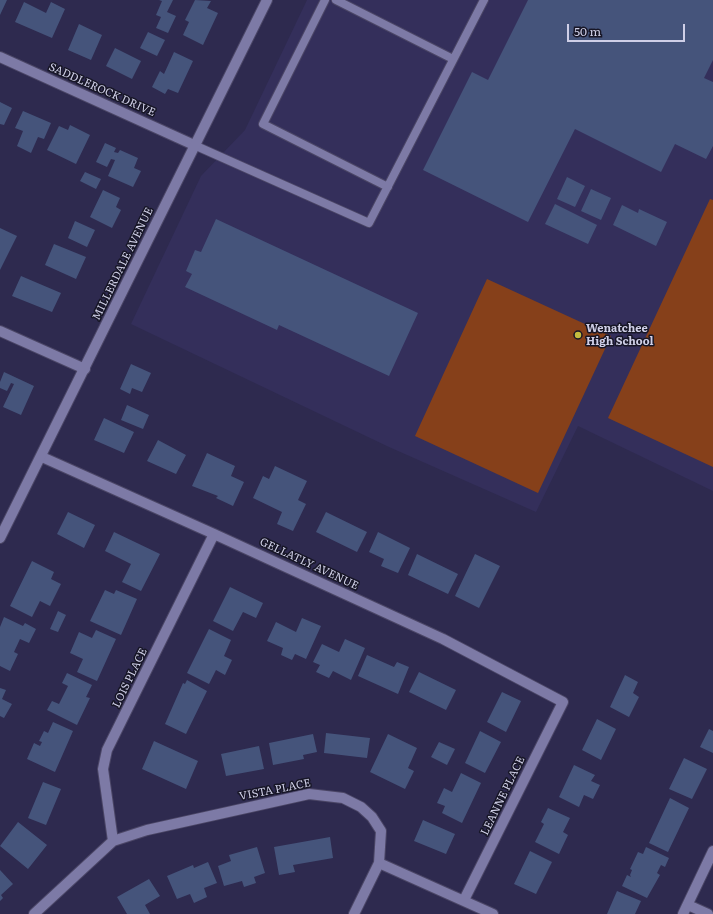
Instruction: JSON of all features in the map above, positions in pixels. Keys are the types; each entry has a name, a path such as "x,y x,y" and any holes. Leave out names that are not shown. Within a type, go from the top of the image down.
{"street":[{"name":"MILLERDALE AVENUE","path":"0,538 42,457 194,145 244,50 267,0"},
{"name":"SADDLEROCK DRIVE","path":"0,57 194,145"},
{"path":"0,331 85,369"},
{"name":"GELLATLY AVENUE","path":"42,457 443,639 563,702"},
{"name":"LOIS PLACE","path":"113,841 103,768 107,750 214,534"},
{"name":"LEANNE PLACE","path":"464,900 563,702"},
{"name":"VISTA PLACE","path":"34,914 113,841 147,830 309,794 343,798 361,807 372,817 381,831 379,863"},
{"path":"708,914 686,909 713,851"},
{"path":"354,914 379,863 493,914"}],"lane":[{"path":"325,0 263,124 388,187"},
{"path":"336,0 453,59"},
{"path":"194,145 369,222 484,0"}],"shaded area":[{"name":"Wenatchee High School","path":"307,0 713,0 713,491 578,426 536,512 389,447 131,324 201,176 245,130"},
{"path":"710,199 713,200 713,467 608,418"},
{"path":"487,279 611,336 538,493 415,436"}],"building":[{"path":"0,0 7,0 0,15"},
{"path":"159,0 173,0 167,12 176,16 168,33 156,28 161,17 156,15 162,1"},
{"path":"195,0 211,1 207,8 218,13 203,45 183,35 189,22 185,20"},
{"path":"528,0 713,0 713,60 704,78 713,82 713,146 706,159 675,144 661,172 575,129 528,222 423,170 472,72 488,80"},
{"path":"24,2 46,13 51,2 65,9 52,38 15,22"},
{"path":"79,24 102,35 91,60 68,50"},
{"path":"148,32 165,40 157,56 140,48"},
{"path":"115,48 141,61 132,79 106,66"},
{"path":"174,52 193,61 178,93 168,89 165,94 152,87 160,71 164,74"},
{"path":"0,102 12,108 4,125 0,124"},
{"path":"23,111 51,123 44,139 38,137 31,153 17,146 23,131 15,128"},
{"path":"70,125 90,135 76,164 47,150 59,126 68,130"},
{"path":"105,143 116,148 114,152 118,153 120,150 138,158 134,168 141,171 133,187 108,176 115,160 111,159 107,167 96,162"},
{"path":"85,172 101,179 96,189 80,181"},
{"path":"567,177 585,186 575,207 557,199"},
{"path":"591,189 611,198 601,220 581,211"},
{"path":"103,190 120,198 116,207 121,210 112,228 90,217"},
{"path":"555,204 597,225 588,244 545,224"},
{"path":"622,205 638,213 639,209 667,222 656,246 613,225"},
{"path":"216,219 418,313 389,376 279,325 277,330 185,287 192,274 186,271 195,250 201,252"},
{"path":"75,221 95,230 87,247 68,238"},
{"path":"0,228 17,236 0,270"},
{"path":"54,244 86,257 76,279 45,265"},
{"path":"21,276 61,293 52,312 12,296"},
{"path":"131,364 151,373 142,392 132,388 130,394 120,389"},
{"path":"4,372 34,386 21,415 3,407 14,384 11,383 7,391 0,388 0,382"},
{"path":"127,405 149,415 143,429 121,420"},
{"path":"104,418 134,432 124,453 94,440"},
{"path":"158,440 186,455 176,474 147,461"},
{"path":"207,453 235,466 231,476 244,482 233,506 216,498 218,496 192,486"},
{"path":"275,466 307,481 298,500 306,504 293,531 277,524 282,512 253,498 263,476 269,479"},
{"path":"68,512 95,525 84,548 57,534"},
{"path":"326,512 367,532 357,552 316,532"},
{"path":"114,532 160,554 141,591 122,582 131,564 105,551"},
{"path":"378,532 410,548 398,573 381,566 384,559 369,552"},
{"path":"417,554 458,574 448,594 408,575"},
{"path":"475,554 500,566 479,608 455,596"},
{"path":"32,561 54,572 51,579 61,584 50,606 40,601 32,617 10,606"},
{"path":"230,587 263,603 256,618 243,612 233,631 213,621"},
{"path":"105,590 114,594 116,590 137,599 121,635 90,621"},
{"path":"58,611 66,615 58,632 50,629"},
{"path":"4,617 23,626 25,623 36,629 29,643 20,639 14,652 18,654 10,671 0,666 0,627"},
{"path":"302,618 321,626 306,659 295,654 292,660 281,655 283,648 267,641 276,622 296,632"},
{"path":"209,629 231,640 224,656 232,660 225,675 216,670 209,684 187,673"},
{"path":"96,630 116,639 97,681 77,672 83,659 70,653 79,632 92,638"},
{"path":"345,639 365,648 351,680 333,671 329,678 316,672 320,665 313,662 322,644 339,652"},
{"path":"367,655 394,667 397,662 409,667 398,694 358,676"},
{"path":"419,672 456,690 446,710 409,692"},
{"path":"67,673 92,685 86,697 90,698 77,725 47,710 52,701 59,704 68,686 62,683"},
{"path":"625,675 638,682 633,693 639,697 629,717 610,707"},
{"path":"187,680 207,691 186,734 165,724 183,683 185,684"},
{"path":"0,688 6,690 2,699 12,704 4,718 0,716"},
{"path":"502,692 521,701 506,732 487,722"},
{"path":"597,719 616,729 601,760 582,750"},
{"path":"53,722 73,731 55,772 27,759 34,743 40,746 42,742 39,741 44,731 48,733"},
{"path":"709,729 713,731 713,753 700,747"},
{"path":"480,731 501,742 485,773 465,763"},
{"path":"326,733 370,738 367,758 324,753"},
{"path":"313,734 317,752 303,755 304,759 273,765 269,743"},
{"path":"388,734 417,748 408,768 414,771 405,789 370,772"},
{"path":"154,741 198,761 186,789 142,769"},
{"path":"439,742 455,749 447,765 431,757"},
{"path":"259,746 264,769 226,776 221,754"},
{"path":"684,758 707,769 692,799 669,789"},
{"path":"574,765 595,775 591,781 600,785 593,799 584,795 579,807 559,797"},
{"path":"461,773 481,783 462,823 442,813 445,806 437,803 444,788 452,792"},
{"path":"43,782 61,789 46,825 28,818"},
{"path":"670,798 689,808 668,852 649,843"},
{"path":"548,808 570,818 563,832 568,835 559,854 535,842 544,824 541,822"},
{"path":"423,820 455,834 446,854 414,841"},
{"path":"18,822 47,845 28,869 0,846"},
{"path":"330,837 333,858 293,865 295,872 279,875 274,847"},
{"path":"257,847 265,873 254,877 256,883 244,887 242,881 224,886 218,866 231,861 229,855"},
{"path":"646,847 669,858 665,867 661,865 657,873 660,875 647,898 622,886 627,875 631,877 630,875 632,870 630,869 638,852 643,854"},
{"path":"530,851 552,862 536,894 514,884"},
{"path":"208,862 217,883 204,888 207,897 194,903 190,894 177,899 167,876 193,865 194,868"},
{"path":"0,870 13,884 1,895 3,898 0,901"},
{"path":"149,879 160,896 145,905 150,914 127,914 117,897"},
{"path":"617,891 641,901 635,914 607,914"}],"place":[{"name":"Wenatchee High School","path":"578,335"}]}
